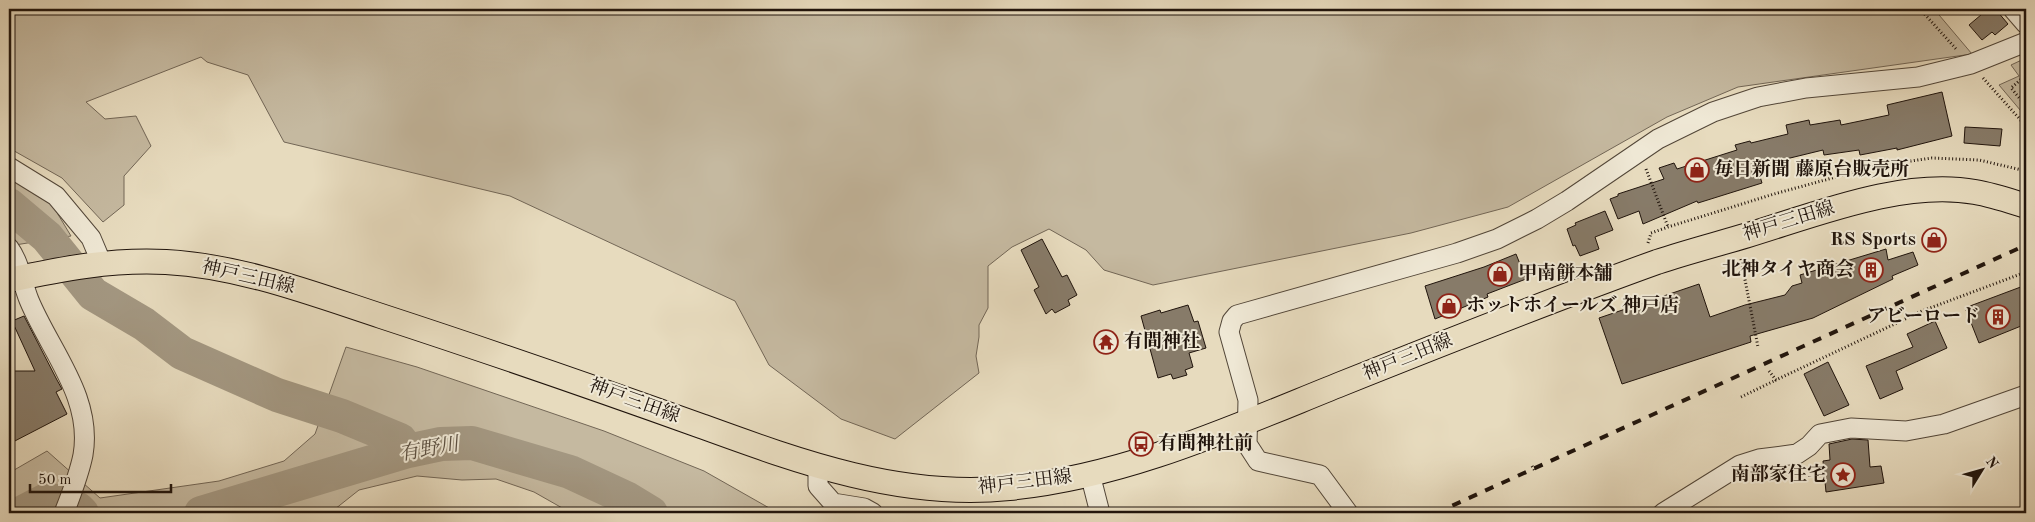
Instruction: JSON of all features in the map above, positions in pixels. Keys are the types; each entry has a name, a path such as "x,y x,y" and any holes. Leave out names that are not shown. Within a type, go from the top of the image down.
{"main road":[{"name":"神戸三田線","path":"15,279 50,270 136,261 203,266 286,285 532,365 798,461 864,478 922,488 1004,489 1040,485 1128,465 1246,422 1514,316 1661,261 1866,199 1906,192 1942,189 1973,191 2026,206"}],"street":[{"path":"2013,9 2026,24"},
{"path":"1348,513 1320,475 1258,461 1247,444 1248,400 1229,332 1232,321 1237,315 1497,240 1537,220 1658,139 1712,112 1758,97 1806,88 1977,71 2026,42"},
{"path":"9,167 56,196 91,238 98,264"},
{"path":"9,248 15,257 15,279 29,300 76,390 84,425 83,455 64,513"},
{"path":"1663,513 1740,466 1759,460 1797,454 1809,446 1820,434 1851,428 1906,431 1944,424 2026,395"},
{"path":"818,466 818,486 833,503 864,508 874,513"},
{"path":"1090,474 1100,513"}],"path":[{"path":"1583,9 1584,12 1641,13 1664,9"},
{"path":"1920,9 2026,126"},
{"path":"2026,75 2011,88 2026,106"},
{"path":"1645,165 1668,227"},
{"path":"1734,239 1744,268 1758,347"},
{"path":"1741,397 1922,311 2026,272"},
{"path":"1769,371 1776,380"},
{"path":"1532,466 1535,471"}],"shaded area":[{"path":"9,9 1934,9 1972,54 1738,87 1667,117 1508,207 1411,233 1153,285 1104,270 1086,250 1049,229 1012,247 988,266 988,308 979,325 976,356 979,373 895,439 841,419 769,365 735,301 510,196 284,142 248,75 207,62 201,57 86,102 105,119 136,116 151,146 124,176 124,205 103,222 62,178 9,148"},
{"path":"2026,58 2026,117 1999,85 2019,76 2011,65"},
{"path":"9,176 50,201 71,236 15,245 9,239"},
{"path":"346,347 417,367 604,431 704,471 778,513 571,513 534,492 496,479 462,480 417,476 359,490 330,513 9,513 9,473 47,451 100,498 219,481 284,461 315,434"}],"building":[{"path":"1988,9 1993,15 1997,11 2008,24 1995,35 1992,32 1982,40 1969,25"},
{"path":"1942,92 1952,136 1897,150 1897,148 1860,155 1859,150 1824,155 1823,150 1786,159 1786,161 1758,170 1762,183 1698,203 1697,201 1643,224 1639,211 1618,219 1610,199 1618,196 1618,194 1664,179 1659,168 1674,163 1677,169 1737,150 1735,145 1788,134 1786,125 1809,120 1810,125 1840,120 1841,125 1889,115 1887,105"},
{"path":"1965,127 2002,129 2000,146 1964,143"},
{"path":"1605,211 1613,230 1595,237 1599,249 1580,256 1575,245 1573,246 1567,229 1576,225 1575,223"},
{"path":"1042,239 1062,277 1067,275 1077,295 1068,300 1070,305 1055,313 1052,309 1046,314 1034,290 1039,287 1021,250"},
{"path":"1886,249 1888,260 1913,252 1918,265 1892,276 1893,279 1813,318 1750,336 1751,342 1622,384 1599,318 1699,284 1710,317 1745,305 1785,295 1792,286 1802,283 1800,275"},
{"path":"1516,254 1526,279 1487,294 1488,297 1435,319 1425,286 1484,267"},
{"name":"アビーロード","path":"2026,285 2026,324 1979,343 1966,310 1970,306"},
{"path":"1188,305 1194,322 1198,321 1206,348 1189,353 1193,367 1185,370 1187,375 1173,379 1171,374 1158,378 1141,316 1160,310 1161,313"},
{"path":"24,316 62,389 56,392 67,414 9,444 9,371 35,371 12,321"},
{"path":"1935,321 1947,348 1896,371 1903,389 1880,399 1866,366 1913,347 1907,334"},
{"path":"1828,362 1849,405 1824,416 1804,374"},
{"path":"1852,439 1868,440 1870,467 1881,466 1884,483 1826,492 1823,461 1830,460 1829,444"}],"waterway":[{"path":"9,205 47,237 93,294 144,324 182,353 277,395 342,416 400,440 408,451"},
{"name":"有野川","path":"201,513 408,451 441,444 472,443 570,472 628,499 651,513"},
{"name":"有野川","path":"21,513 48,499 78,509 82,513"}],"railway":[{"path":"1436,513 2026,245"}],"place":[{"name":"毎日新聞 藤原台販売所","path":"1697,170"},
{"name":"RS Sports","path":"1934,240"},
{"name":"北神タイヤ商会","path":"1871,270"},
{"name":"甲南餅本舗","path":"1500,274"},
{"name":"ホットホイールズ 神戸店","path":"1449,306"},
{"name":"アビーロード","path":"1998,317"},
{"name":"有間神社","path":"1106,342"},
{"name":"有間神社前","path":"1141,444"},
{"name":"南部家住宅","path":"1843,475"}]}
